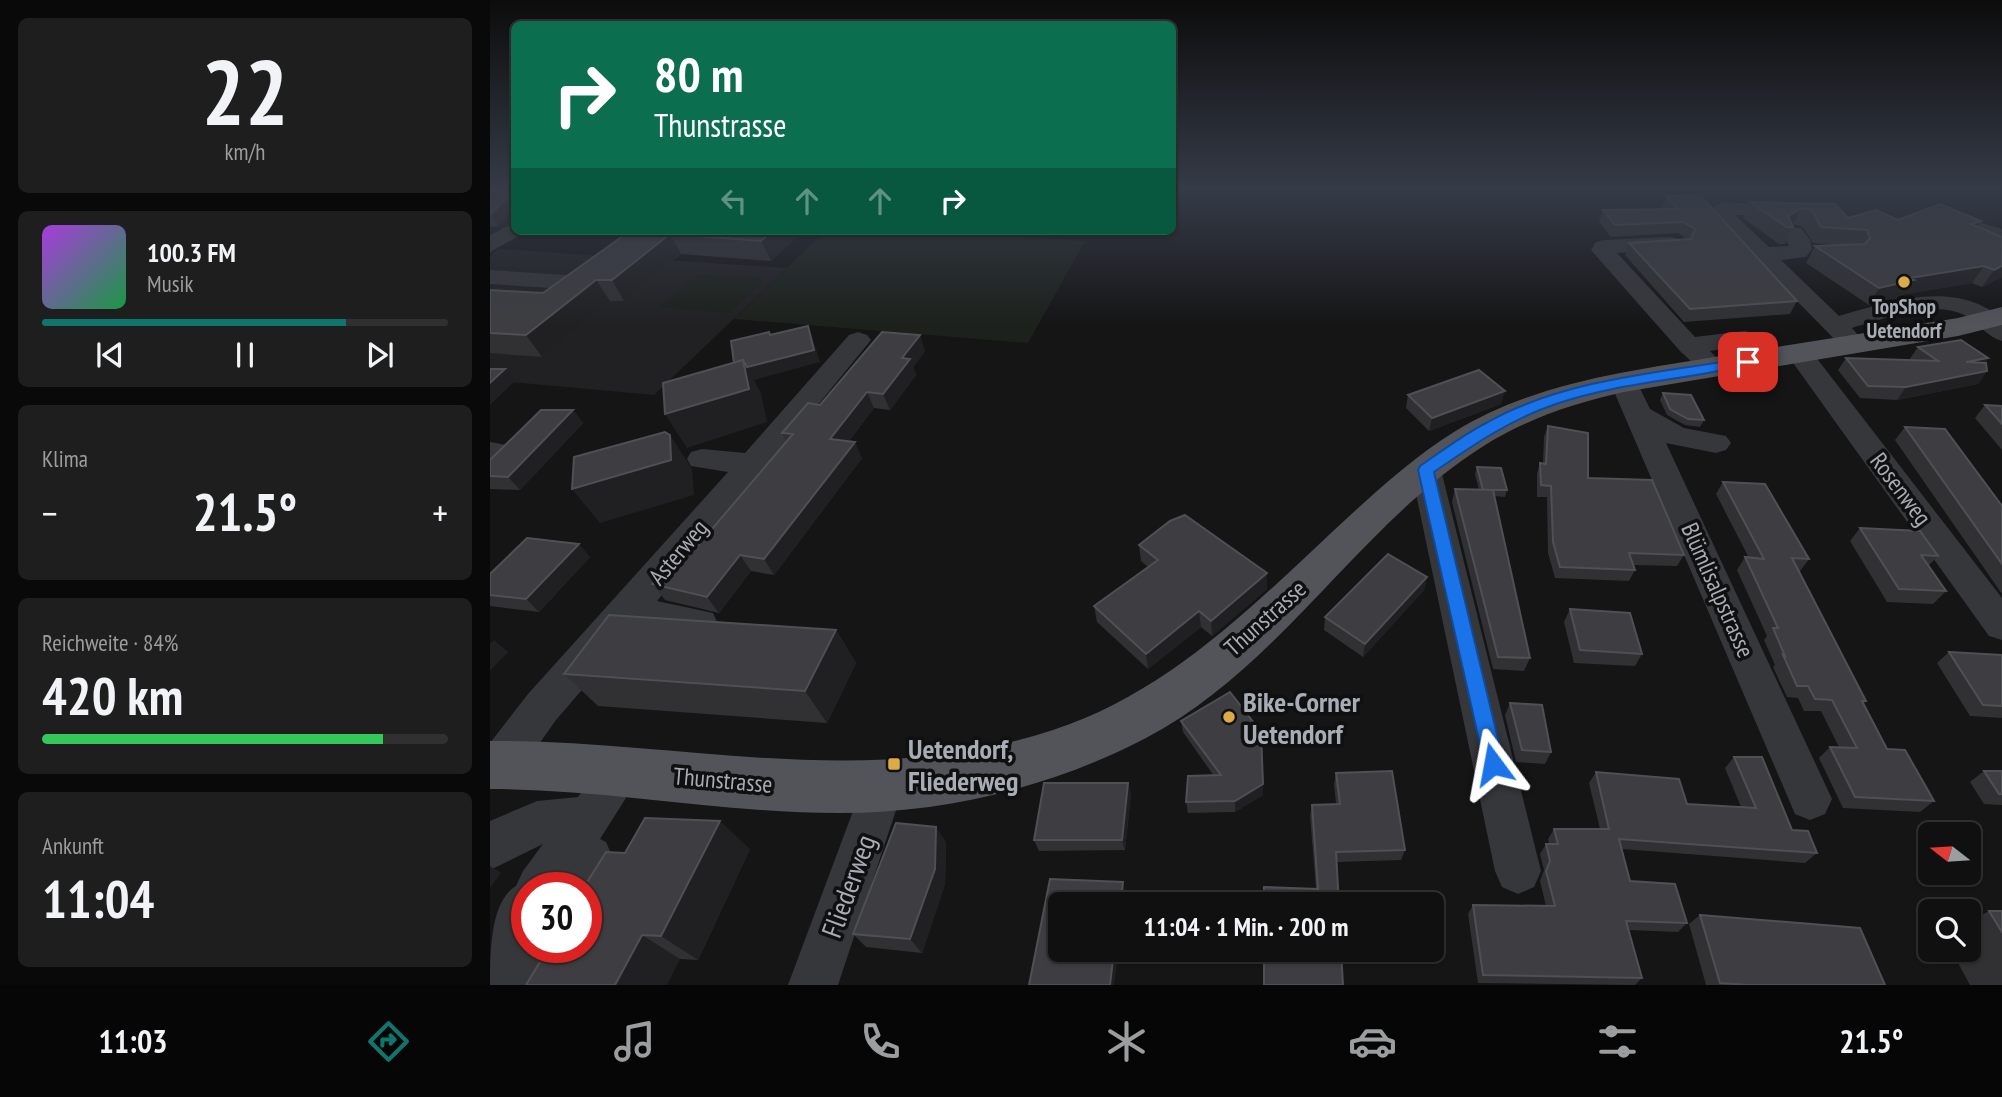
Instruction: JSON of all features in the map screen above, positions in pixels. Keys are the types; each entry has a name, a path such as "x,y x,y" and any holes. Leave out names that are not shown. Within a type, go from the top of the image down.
{"main road":[{"name":"Thunstrasse","path":"495,765 622,771 798,787 883,786 981,773 1032,760 1111,730 1153,708 1258,627 1426,470 1472,436 1515,414 1570,394 1624,382 1701,357 1799,353 1843,335 1998,323"}],"street":[{"path":"490,244 506,234"},
{"path":"1742,234 1843,335"},
{"path":"1602,250 1604,247 1678,243"},
{"path":"1762,254 1803,247"},
{"path":"1602,250 1651,249"},
{"path":"1602,250 1701,357 1745,339"},
{"path":"490,277 581,283"},
{"name":"Asterweg","path":"495,765 858,340"},
{"name":"Rosenweg","path":"1799,353 2002,625"},
{"name":"Blümlisalpstrasse","path":"1624,382 1810,799"},
{"path":"1641,416 1676,436 1716,443"},
{"path":"490,452 496,452 490,458"},
{"path":"702,459 753,464"},
{"path":"1426,470 1518,871"},
{"path":"628,611 700,624"},
{"path":"559,872 583,854 622,771"},
{"name":"Fliederweg","path":"813,985 883,786"},
{"path":"491,848 515,828 551,819 583,854"},
{"path":"490,956 511,927"},
{"path":"502,985 517,963"}],"shaded area":[{"path":"821,235 997,235 1085,241 1028,343 734,319"},
{"path":"499,249 787,268 654,395 490,380 490,256"},
{"path":"699,274 766,279 730,313 660,307"}],"building":[{"path":"1693,234 1736,234 1797,301 1690,309 1629,243 1691,239"},
{"path":"1868,234 1995,234 2002,237 2002,266 1994,270 1984,266 1910,278 1914,280 1879,288 1815,246 1865,244 1870,238"},
{"path":"624,235 669,235 612,280 596,280 526,335 490,333 490,290 543,293"},
{"path":"683,235 768,235 761,241"},
{"path":"808,326 814,350 747,367 743,360 734,363 731,341"},
{"path":"882,332 920,335 902,358 910,359 883,394 867,392 830,439 855,442 764,559 740,555 707,597 652,584 684,547 695,549 793,434 782,433 808,403 820,405"},
{"path":"1961,340 1988,358 1966,362 1986,363 1987,371 1906,387 1868,386 1846,358 1938,361 1918,347"},
{"path":"743,360 749,389 665,414 663,383"},
{"path":"490,369 505,369 490,383"},
{"path":"1479,370 1505,391 1432,418 1408,395"},
{"path":"1663,393 1691,395 1704,420 1688,419 1670,409"},
{"path":"1985,405 2002,406 2002,424"},
{"path":"541,410 573,410 508,477 490,476 490,460"},
{"path":"1548,426 1588,433 1588,478 1652,480 1684,555 1629,553 1635,570 1560,567 1553,542 1551,486 1541,485 1540,463 1546,464"},
{"path":"1905,427 1945,429 2002,506 2002,564"},
{"path":"665,432 670,435 671,460 572,489 574,457"},
{"path":"1477,467 1501,468 1507,490 1483,490"},
{"path":"1723,482 1765,484 1809,559 1792,558 1866,701 1862,701 1887,749 1905,750 1934,801 1855,797 1830,747 1857,748 1832,700 1815,699 1808,686 1797,686 1773,628 1778,628 1745,557 1764,559"},
{"path":"1455,489 1493,490 1530,658 1498,657"},
{"path":"1185,515 1267,573 1211,621 1199,611 1146,654 1094,606 1158,560 1139,545 1170,521"},
{"path":"1860,528 1920,531 1938,556 1921,555 1946,591 1899,589"},
{"path":"527,538 579,544 526,599 490,595 490,574"},
{"path":"1388,554 1427,577 1365,644 1325,617"},
{"path":"1570,609 1630,613 1642,654 1580,650"},
{"path":"609,615 836,630 805,691 564,674"},
{"path":"1949,652 2002,655 2002,706 1983,705"},
{"path":"1230,692 1261,732 1263,784 1235,801 1186,802 1188,776 1221,775 1181,721"},
{"path":"1510,703 1542,705 1551,752 1522,750"},
{"path":"1734,757 1762,757 1792,830 1808,831 1817,853 1619,839 1630,881 1675,884 1687,923 1626,921 1642,978 1483,975 1473,905 1555,906 1546,871 1550,861 1546,844 1558,844 1554,829 1609,829 1596,772 1679,779 1687,804 1756,808"},
{"path":"1392,771 1405,850 1336,852 1338,892 1264,892 1264,887 1318,889 1312,805 1340,804 1336,773"},
{"path":"1984,771 2002,771 2002,794 1999,794"},
{"path":"1044,783 1128,783 1122,840 1034,840"},
{"path":"645,818 720,821 661,936 642,935 615,985 526,985 539,963 602,963 602,872 593,872 606,852 625,853"},
{"path":"896,823 936,827 935,869 910,939 853,934"},
{"path":"1050,879 1123,882 1122,892 1048,892 1048,962 1113,962 1110,985 1029,985"},
{"path":"1989,911 2002,911 2002,932"},
{"path":"1700,915 1860,928 1885,985 1720,983"},
{"path":"1264,962 1342,962 1343,985 1264,985"}],"place":[{"name":"TopShop Uetendorf","path":"1904,282"},
{"name":"Bike-Corner Uetendorf","path":"1229,717"},
{"name":"Uetendorf, Fliederweg","path":"894,764"}],"route":[{"path":"1493,764 1426,470 1493,425 1552,400 1624,382 1748,362"}]}
